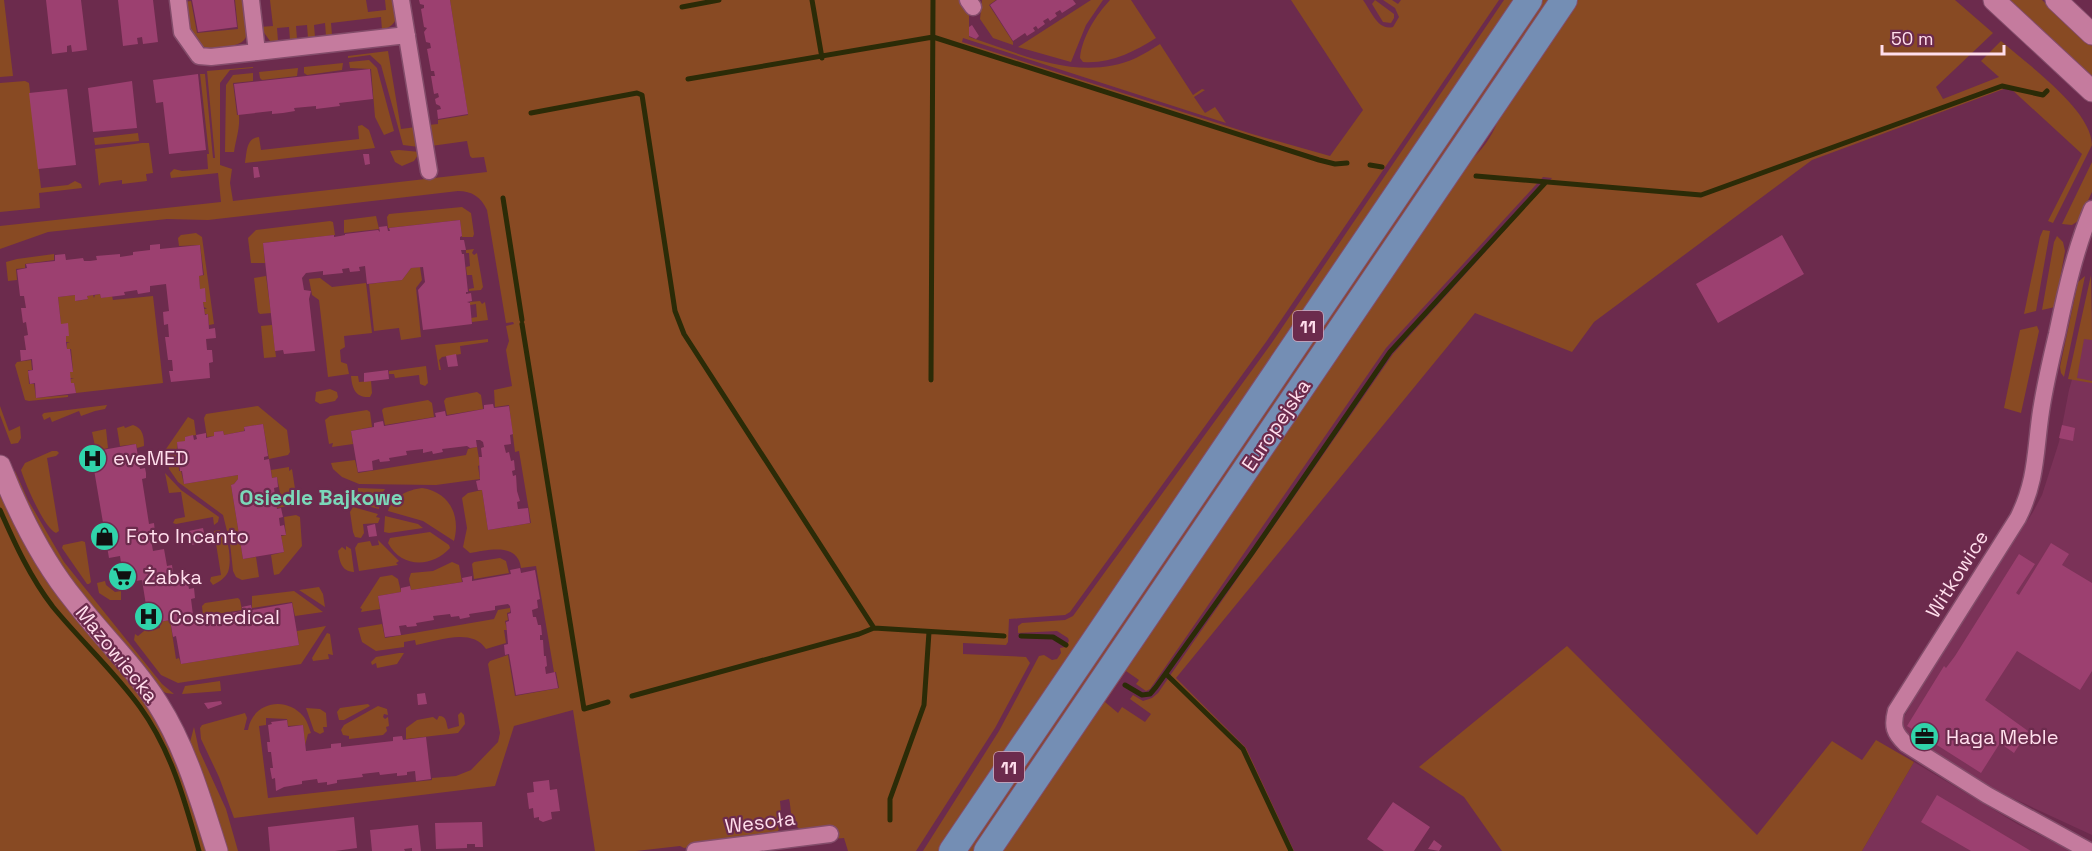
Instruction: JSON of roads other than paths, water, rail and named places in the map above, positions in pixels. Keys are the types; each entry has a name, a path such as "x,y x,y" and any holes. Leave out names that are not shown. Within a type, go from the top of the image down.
{"main road":[{"name":"Europejska","path":"952,851 1529,0"},
{"name":"Europejska","path":"987,851 1564,0"}],"street":[{"path":"178,0 182,32 200,56 257,52 406,29"},
{"path":"251,0 257,52"},
{"path":"401,0 429,171"},
{"path":"1995,0 2092,91"},
{"path":"2056,0 2092,34"},
{"name":"Witkowice","path":"2090,851 1987,795 1906,744 1896,735 1893,724 1896,711 2028,499 2033,483 2044,393 2068,282 2079,242 2092,209"},
{"name":"Mazowiecka","path":"0,466 26,524 52,571 75,602 128,662 165,715 190,772 217,851"},
{"name":"Wesoła","path":"695,851 830,834"}],"waterway":[{"path":"682,7 719,0"},
{"path":"812,0 822,58"},
{"path":"931,380 933,0"},
{"path":"688,79 933,37 1319,160 1335,164 1347,163"},
{"path":"1476,176 1701,195 2002,86 2043,95 2047,91"},
{"path":"531,113 637,93 642,95 675,311 684,334 874,628"},
{"path":"1370,165 1382,167"},
{"path":"1125,685 1142,695 1150,694 1156,687 1252,553 1390,352 1545,183"},
{"path":"503,198 522,320"},
{"path":"522,324 584,709 608,702"},
{"path":"0,510 24,560 45,596 119,681 151,723 176,776 199,851"},
{"path":"632,696 874,628 1004,636"},
{"path":"890,820 890,799 924,705 929,632"},
{"path":"1021,636 1053,637 1066,645"},
{"path":"1166,674 1243,749 1291,851"}],"place":[{"name":"eveMED","path":"92,458"},
{"name":"Foto Incanto","path":"105,536"},
{"name":"Żabka","path":"123,577"},
{"name":"Cosmedical","path":"148,617"},
{"name":"Haga Meble","path":"1925,737"}],"district":[{"name":"Osiedle Bajkowe","path":"321,497"}]}
